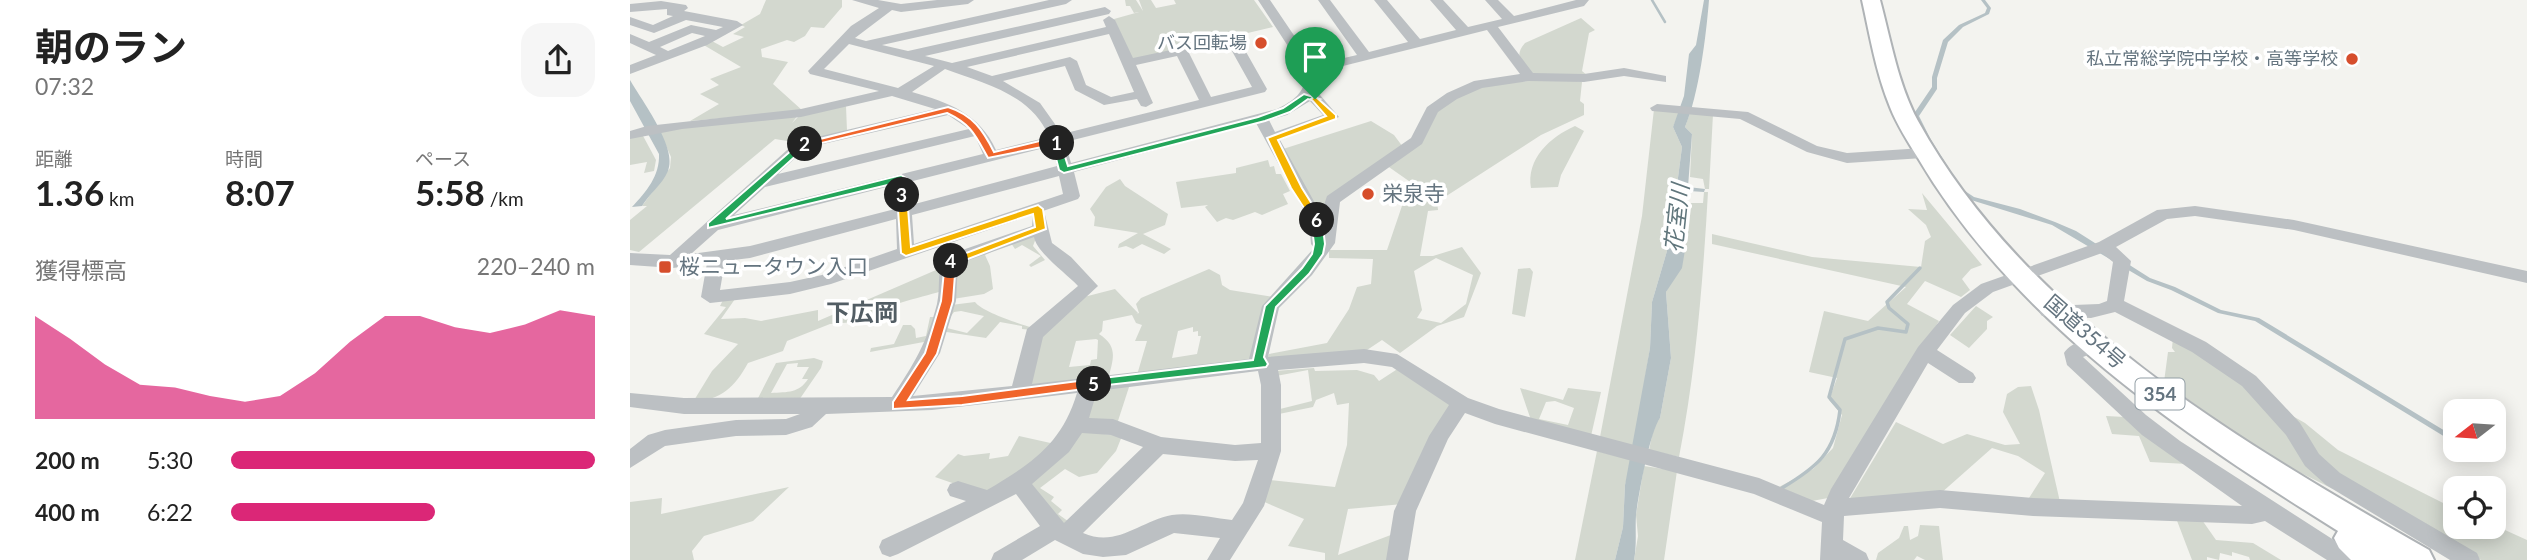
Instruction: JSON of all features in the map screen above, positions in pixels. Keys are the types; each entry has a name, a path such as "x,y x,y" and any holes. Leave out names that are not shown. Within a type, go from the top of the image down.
{"highway":[{"name":"国道354号","path":"1859,0 1880,85 1916,153 2015,277 2146,400 2220,455 2368,551 2417,560"},
{"name":"国道354号","path":"1871,0 1893,84 1916,153"},
{"path":"2368,551 2430,560"}],"street":[{"path":"858,0 888,7 915,8 968,0"},
{"path":"863,45 1066,0"},
{"path":"630,259 673,261 717,258 1261,119 1286,110 1307,96 1313,83 1311,70 1264,0"},
{"path":"1324,0 1366,57"},
{"path":"1380,0 1417,44"},
{"path":"1436,0 1465,32"},
{"path":"1493,0 1511,20"},
{"path":"1311,70 1580,3 1583,0"},
{"path":"630,8 640,9 667,1 682,8 671,12 737,25 630,70"},
{"path":"906,56 1102,5 1151,116"},
{"path":"888,7 845,39 815,71 895,93 964,117 979,131 991,156"},
{"path":"630,21 654,29 684,16"},
{"path":"1490,26 1529,77"},
{"path":"649,47 691,29 718,34"},
{"path":"644,132 681,123 791,114 895,93 943,68 1113,29"},
{"path":"630,38 667,55"},
{"path":"717,258 710,297 809,284 1072,196 1049,123 1038,108 1023,95 991,80 845,39"},
{"path":"712,226 1260,89 1232,39 1129,63"},
{"path":"1181,51 1207,102"},
{"path":"991,80 1070,61 1080,87 1109,102 1142,94"},
{"path":"1218,560 1261,488 1271,451 1272,385 1269,371 1258,358 1271,306 1306,271 1327,243 1333,198 1417,141 1426,120 1440,104 1479,84 1529,77 1584,78 1624,72 1661,79"},
{"path":"1272,138 1332,117 1315,99 1307,96"},
{"path":"1657,107 1743,115 1812,149 1835,156 1847,158 1916,153"},
{"path":"673,261 801,145 948,110"},
{"path":"1261,119 1317,220 1317,254"},
{"path":"758,184 979,131"},
{"path":"901,178 906,253"},
{"path":"1020,393 1034,334 1089,286 1065,261 1044,245 1038,209"},
{"path":"1858,560 1832,552 1834,512 1844,486 1925,352 1959,309 1987,288 2105,246 2154,217 2174,212 2196,211 2294,225 2527,277"},
{"path":"897,405 931,354 947,301 948,266 951,260 1040,229"},
{"path":"2105,246 2122,261 2115,304"},
{"path":"2050,311 2099,312 2115,304"},
{"path":"2115,304 2199,347 2249,381 2293,429 2312,460 2333,479 2469,560"},
{"path":"2090,346 2073,353 2074,360 2099,380 2129,412 2174,448 2268,511 2368,551"},
{"path":"1925,352 1966,377"},
{"path":"630,400 684,406 897,405 1262,364 1364,356 1397,360 1461,403 1525,426 1676,463 1759,487 1791,502 1834,512 1940,499 2033,507 2252,515 2268,511"},
{"path":"890,547 1019,483 1047,460 1076,425 1089,384"},
{"path":"1397,560 1405,511 1439,436 1461,403"},
{"path":"630,460 655,441 665,438 736,428 795,425 811,418 821,407"},
{"path":"1076,425 1113,427 1158,446 1235,453 1271,451"},
{"path":"1002,560 1060,532 1158,446"},
{"path":"1019,483 1060,532 1083,544 1102,547 1126,545 1173,524 1238,530"},
{"path":"958,490 987,499"}],"shaded area":[{"path":"766,0 842,0 842,7 824,28 811,27 805,36 794,42 787,40 761,49 762,57 788,62 773,84 803,111 690,121 719,104 700,94 719,85 710,79 741,67 702,44 710,40 723,47 744,37 733,34 745,27 741,25 760,14"},
{"path":"1125,0 1136,0 1143,11 1139,0 1151,0 1156,8 1176,4 1174,0 1254,0 1273,27 1138,59 1132,58 1114,19 1139,12 1134,13 1130,6 1126,6"},
{"path":"1581,18 1595,30 1589,33 1582,71 1588,76 1530,74 1519,55 1525,43"},
{"path":"1558,78 1582,82 1580,101 1584,104 1584,115 1541,135 1437,202 1438,210 1428,211 1420,256 1433,256 1462,247 1481,273 1464,317 1437,326 1400,353 1382,340 1367,350 1267,358 1269,354 1327,343 1349,309 1357,287 1371,284 1373,259 1329,258 1329,250 1387,250 1405,197 1416,186 1386,165 1420,143 1437,110 1478,86","holes":["1436,258 1473,275 1466,304 1441,323 1417,318 1422,310 1414,271"]},
{"path":"846,106 847,131 799,143 775,139 639,252 630,250 630,220 647,206 642,206 670,168 671,157 659,130 798,115 792,123 799,116"},
{"path":"1654,109 1680,111 1673,127 1682,147 1676,193 1666,209 1667,251 1652,302 1650,348 1634,446 1600,437 1642,216"},
{"path":"1690,113 1713,114 1709,189 1705,189 1703,179 1690,177 1692,134 1685,127"},
{"path":"1371,121 1394,135 1403,147 1332,196 1324,230 1283,149"},
{"path":"1575,126 1584,131 1561,175 1558,187 1531,188 1532,168 1542,150 1557,136"},
{"path":"642,134 656,160 654,171 644,173 647,162 630,165 630,137"},
{"path":"1268,160 1270,167 1274,166 1276,174 1281,174 1290,191 1283,194 1288,204 1262,215 1255,212 1233,220 1226,218 1217,222 1205,207 1208,205 1181,208 1176,182 1236,173 1236,168"},
{"path":"1120,179 1125,186 1168,214 1165,225 1143,234 1171,249 1164,254 1142,244 1133,249 1126,246 1118,248 1119,244 1138,233 1094,226 1095,217 1090,209 1106,187"},
{"path":"1704,192 1708,192 1698,325 1679,457 1649,450 1654,426 1660,418 1671,358 1666,292 1685,250 1677,229 1686,217 1687,203 1703,203"},
{"path":"1922,193 1982,265 1971,269 1962,279 1970,290 1961,297 1925,281 1907,304 1939,321 1828,498 1812,501 1779,487 1813,469 1833,448 1842,415 1829,400 1837,378 1809,372 1824,311 1868,321 1906,287 1712,244 1712,234 1812,257 1921,267 1925,241 1931,237 1926,225 1908,209 1927,210"},
{"path":"1033,234 1036,238 1033,246 1045,260 1031,267 1029,265 1041,256 1022,245 1015,249 1011,243 985,255 990,266 993,289 984,294 953,299 956,260"},
{"path":"943,267 942,291 892,306 867,321 830,324 787,341 783,351 748,363 726,391 712,398 693,402 712,371 738,344 704,334 726,307 720,306 723,300 735,299 721,319 745,318 761,321 818,310 818,321"},
{"path":"1530,268 1533,272 1525,317 1512,314 1518,269"},
{"path":"1209,269 1220,275 1222,285 1230,290 1274,297 1252,360 1137,375 1147,341 1135,341 1142,325 1136,323 1132,315 1103,321 1099,334 1110,344 1113,354 1108,380 1026,389 1037,334 1080,298 1115,289 1138,313 1136,314 1139,313 1136,304 1141,298","holes":["1193,327 1193,332 1198,331 1198,336 1201,336 1197,354 1172,358 1178,331","1096,339 1097,359 1091,360 1090,365 1069,367 1076,341"]},
{"path":"975,302 994,314 1034,328 1022,329 1022,326 1000,322 986,338 940,331 951,305","holes":["954,312 984,316 967,333 943,327"]},
{"path":"1976,306 1993,317 1987,321 1987,329 1969,348 1950,335"},
{"path":"930,317 935,317 929,341 870,352 871,348 894,344 903,325 911,325 915,329 916,338 926,336"},
{"path":"2173,337 2247,388 2333,489 2299,472 2285,469 2164,382 2168,352 2175,352 2172,348"},
{"path":"814,358 823,361 797,403 756,402 776,363","holes":["798,363 797,367 809,367 802,379 808,379 805,384 792,391 771,393 787,364"]},
{"path":"1314,368 1315,371 1357,370 1374,375 1379,381 1399,368 1455,406 1403,504 1348,509 1338,555 1396,533 1389,560 1325,560 1325,553 1288,546 1304,519 1262,501 1269,480 1335,487 1347,445 1349,403 1337,405 1334,393 1316,400 1313,407 1279,414 1280,409 1312,401 1308,370 1276,376 1275,371"},
{"path":"1130,384 1117,424 1086,422 1092,388"},
{"path":"2031,386 2060,502 2029,498 2045,473 2018,456 1992,448 1940,494 1849,500 1896,422 1943,444 1967,434 2005,445 2020,444 2003,412 2007,394 2018,387"},
{"path":"1520,388 1563,400 1568,388 1601,392 1591,436 1532,423","holes":["1555,401 1574,408 1568,425 1539,419 1546,402"]},
{"path":"2284,411 2305,423 2338,450 2443,503 2443,538 2356,486 2324,463"},
{"path":"2106,416 2125,417 2187,464 2150,462 2139,436 2112,434"},
{"path":"1077,431 1122,436 1116,451 1097,473 1079,477 1065,469 1040,488 1054,497 1051,501 1062,510 1058,514 1072,524 1063,528 1030,482"},
{"path":"1019,436 1055,444 1022,477 984,494 935,477 958,454 964,456 990,453 989,459 1008,456"},
{"path":"1597,451 1632,460 1625,485 1623,527 1615,560 1575,560"},
{"path":"1644,466 1677,471 1664,560 1634,560 1638,536 1636,515"},
{"path":"789,487 753,521 704,536 692,551 694,560 630,560 630,502 662,498 661,514"},
{"path":"2176,518 2202,520 2216,540 2253,543 2281,560 2250,560 2249,557 2232,552 2232,556 2220,553 2219,560 2207,557 2207,560 2192,560"},
{"path":"1920,525 1939,526 1943,560 1925,560 1917,556 1914,560 1876,560 1878,553 1899,538 1904,526 1908,526 1910,540 1918,536"},
{"path":"2506,530 2527,540 2527,560 2481,560 2446,539 2506,539"}],"water":[{"name":"花室川","path":"1704,0 1709,0 1704,48 1698,82 1685,127 1692,134 1688,187 1705,189 1704,192 1689,191 1686,217 1677,229 1685,250 1682,268 1666,292 1671,358 1660,418 1639,494 1634,560 1615,560 1623,527 1625,485 1650,348 1652,302 1667,251 1666,209 1676,193 1682,147 1673,127 1684,96 1689,54 1696,45"},
{"path":"1981,0 1985,0 1991,8 1989,14 1963,27 1948,42 1937,78 1937,89 1919,116 1962,189 1974,197 2020,209 2076,231 2150,278 2221,310 2259,318 2443,430 2443,436 2255,321 2218,313 2147,281 2052,225 1971,200 1957,189 1913,115 1932,87 1932,77 1943,40 1959,25 1985,13 1987,8"},
{"path":"630,80 664,138 670,161 665,176 642,206 632,207 655,176 659,154 630,101"}],"waterway":[{"path":"1652,0 1665,22"},
{"path":"1782,488 1814,465 1829,448 1834,437 1840,410 1829,397 1845,339 1878,328 1906,332 1908,324 1889,308 1887,302 1920,268"}],"place":[{"name":"バス回転場","path":"1261,43"},
{"name":"私立常総学院中学校・高等学校","path":"2352,59"},
{"name":"栄泉寺","path":"1368,194"},
{"name":"桜ニュータウン入口","path":"665,267"}],"district":[{"name":"下広岡","path":"862,313"}],"route":[{"path":"1307,96 1315,99 1332,117 1272,138 1297,188 1317,220 1319,244 1317,254 1306,271 1271,306 1258,358 1262,364 962,401 897,405 931,354 947,301 948,266 951,260 1040,229 1038,209 906,253 901,178 712,226 801,145 948,110 964,117 979,131 991,156 1056,140 1064,170 1275,115 1307,96"}]}
